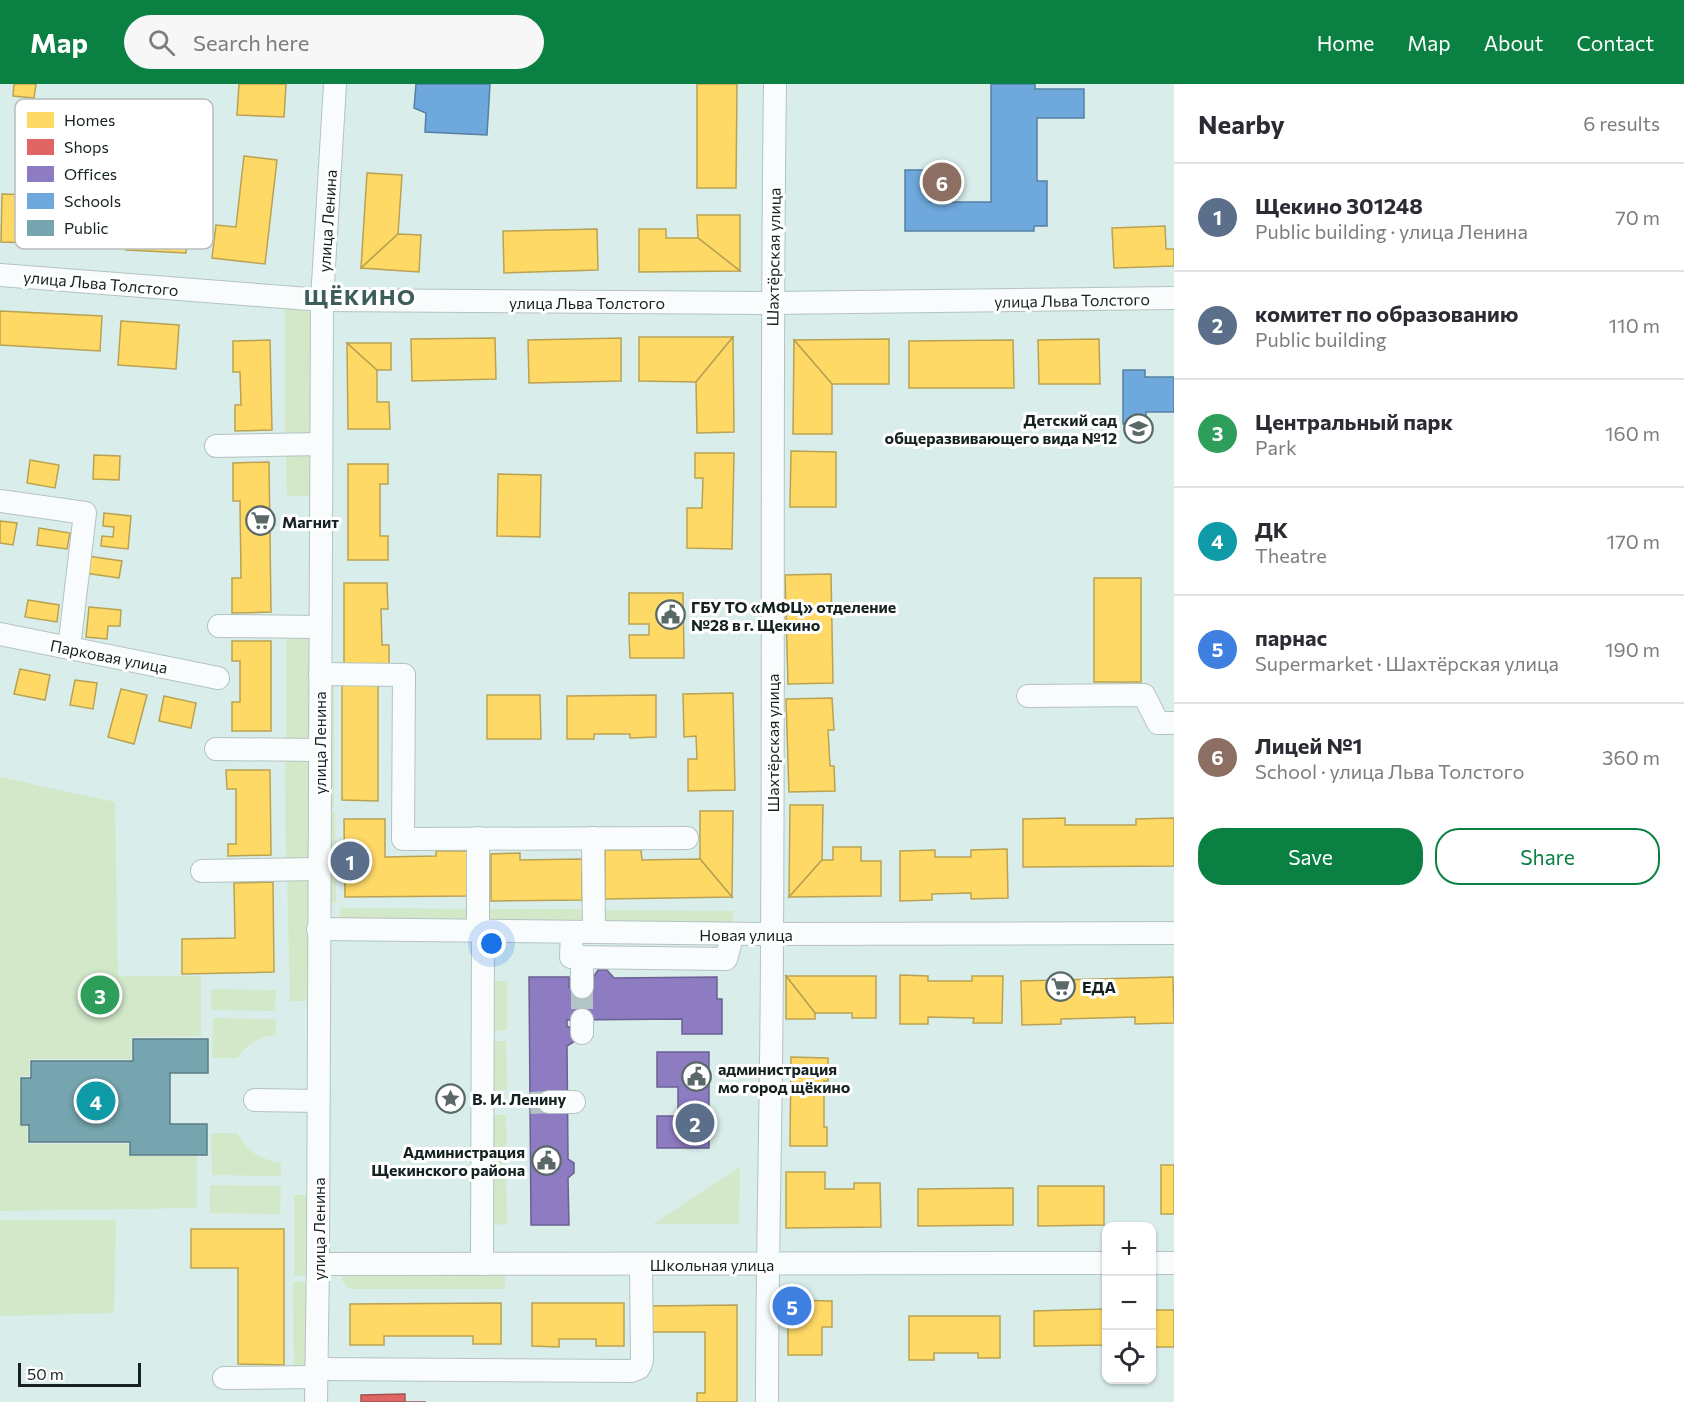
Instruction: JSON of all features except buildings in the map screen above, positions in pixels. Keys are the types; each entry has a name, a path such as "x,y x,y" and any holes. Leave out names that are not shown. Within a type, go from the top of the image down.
{"street":[{"name":"улица Ленина","path":"316,1402 319,869 327,810 320,750 322,300 335,84"},
{"name":"Шахтёрская улица","path":"767,1402 772,934 772,303 775,84"},
{"name":"улица Льва Толстого","path":"0,275 322,300 772,303 1174,298"},
{"path":"216,446 321,444"},
{"path":"0,501 85,513 69,648"},
{"path":"219,626 320,627"},
{"name":"Парковая улица","path":"0,634 218,678"},
{"path":"320,674 404,675 403,839 687,838"},
{"path":"1028,696 1144,695 1158,723 1174,723"},
{"path":"216,749 320,750"},
{"path":"478,838 482,1264"},
{"path":"593,838 594,932"},
{"path":"202,871 319,869"},
{"name":"Новая улица","path":"318,929 733,934 1174,933"},
{"path":"572,932 571,957 726,958 733,934"},
{"path":"582,957 582,987"},
{"path":"255,1100 318,1101"},
{"path":"549,1102 574,1102"},
{"name":"Школьная улица","path":"318,1264 1102,1263"},
{"path":"1156,1263 1174,1263"},
{"path":"224,1378 316,1373 632,1371 639,1368 642,1361 641,1264"}],"green space":[{"path":"285,307 305,309 317,319 317,438 285,438"},
{"path":"286,451 317,451 316,496 287,496"},
{"path":"286,631 315,631 314,746 286,746"},
{"path":"334,676 334,808 322,808 327,695"},
{"path":"285,752 314,752 314,867 286,867"},
{"path":"0,777 115,802 118,976 201,976 201,1036 131,1037 131,1059 29,1059 29,1076 19,1076 20,1126 27,1126 27,1144 128,1144 129,1156 197,1156 197,1208 0,1211"},
{"path":"322,812 335,812 336,903 322,903"},
{"path":"287,871 314,871 314,1001 290,1001"},
{"path":"340,908 474,909 474,928 340,927"},
{"path":"481,909 590,909 590,928 480,928"},
{"path":"597,910 733,911 733,929 597,927"},
{"path":"492,981 507,981 507,1030 493,1031"},
{"path":"211,989 276,990 275,1011 211,1010"},
{"path":"213,1018 276,1019 276,1035 254,1042 237,1058 212,1058"},
{"path":"492,1041 506,1041 507,1090 493,1090"},
{"path":"492,1115 506,1115 507,1164 493,1165"},
{"path":"211,1133 237,1133 255,1154 281,1163 281,1176 212,1175"},
{"path":"740,1167 739,1224 653,1224"},
{"path":"492,1175 506,1175 507,1224 493,1225"},
{"path":"210,1185 281,1186 280,1214 210,1213"},
{"path":"294,1195 313,1195 313,1276 294,1276"},
{"path":"0,1220 116,1220 114,1313 0,1316"},
{"path":"342,1268 505,1268 505,1289 349,1289 342,1280"},
{"path":"293,1282 313,1282 312,1374 294,1374"}],"tunnel":[{"path":"582,987 582,1020"},
{"path":"530,1103 549,1102"}],"place":[{"name":"Лицей №1","path":"942,182"},
{"name":"Детский сад общеразвивающего вида №12","path":"1138,428"},
{"name":"Магнит","path":"261,521"},
{"name":"ГБУ ТО «МФЦ» отделение №28 в г. Щекино","path":"670,615"},
{"name":"Щекино 301248","path":"350,861"},
{"name":"ЕДА","path":"1061,986"},
{"name":"Центральный парк","path":"100,995"},
{"name":"администрация мо город щёкино","path":"697,1077"},
{"name":"В. И. Ленину","path":"451,1098"},
{"name":"ДК","path":"96,1101"},
{"name":"комитет по образованию","path":"695,1123"},
{"name":"Администрация Щекинского района","path":"546,1160"},
{"name":"парнас","path":"792,1306"}],"district":[{"name":"ЩЁКИНО","path":"360,296"}]}
